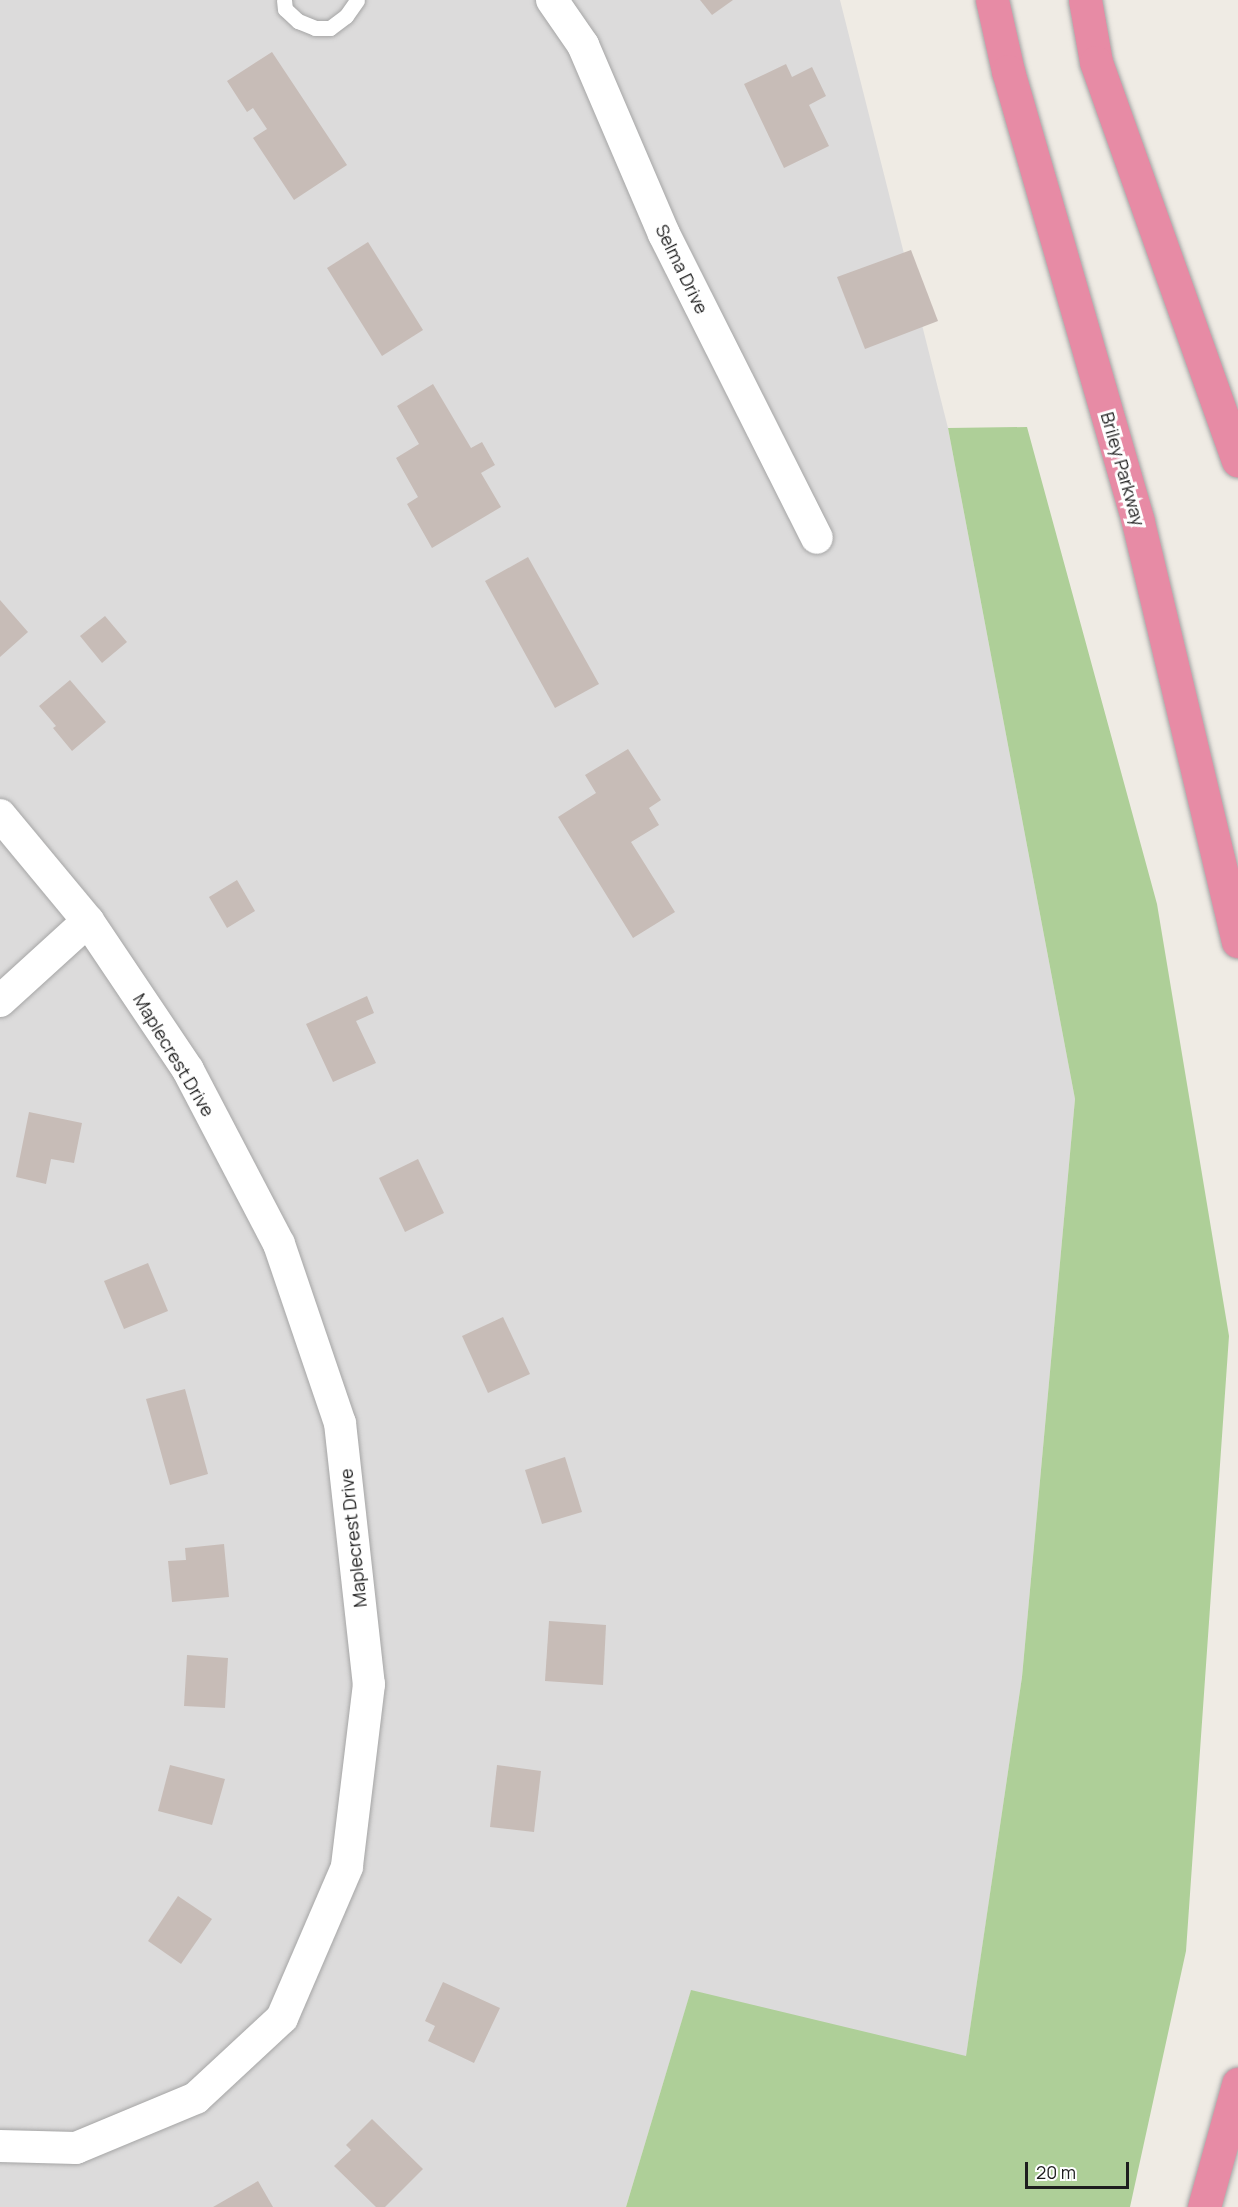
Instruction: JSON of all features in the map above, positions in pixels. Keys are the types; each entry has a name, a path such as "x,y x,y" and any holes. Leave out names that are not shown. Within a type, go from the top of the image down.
{"highway":[{"name":"Briley Parkway","path":"992,0 1008,70 1138,522 1238,941"},
{"path":"1085,0 1096,62 1238,460"},
{"path":"1204,2207 1238,2084"}],"street":[{"name":"Selma Drive","path":"552,0 583,45 664,234 817,538"},
{"name":"Maplecrest Drive","path":"0,815 88,921 188,1070 279,1244 340,1423 369,1684 347,1867 282,2018 196,2098 76,2148 0,2146"},
{"path":"0,1001 88,921"}],"lane":[{"path":"284,0 285,9 298,21 315,28 330,28 346,16 357,0"}],"shaded area":[{"path":"0,0 840,0 948,428 1075,1099 1022,1677 966,2057 691,1991 626,2207 0,2207"}],"green space":[{"path":"1027,427 1157,904 1229,1336 1186,1951 1130,2207 626,2207 691,1990 966,2056 1022,1677 1075,1099 948,428"}],"building":[{"path":"700,0 733,0 712,15"},
{"path":"272,52 347,165 294,200 253,138 267,129 253,108 247,112 227,81"},
{"path":"786,64 792,77 812,67 826,96 809,105 829,146 784,168 744,84"},
{"path":"368,242 423,330 382,356 327,268"},
{"path":"911,250 938,321 865,349 837,277"},
{"path":"433,384 471,448 482,442 495,465 481,473 501,507 432,548 407,504 418,497 396,458 419,444 397,406"},
{"path":"528,557 599,684 555,708 485,581"},
{"path":"0,600 28,632 0,657"},
{"path":"105,616 127,642 102,663 80,636"},
{"path":"70,680 106,722 72,751 53,728 56,726 39,706"},
{"path":"628,749 661,800 649,808 659,825 631,842 675,912 633,938 558,817 596,793 585,775"},
{"path":"237,880 255,911 227,928 209,897"},
{"path":"367,996 374,1013 356,1021 376,1063 333,1082 306,1024"},
{"path":"29,1112 82,1123 74,1163 51,1159 46,1184 16,1177"},
{"path":"418,1159 444,1213 405,1232 379,1178"},
{"path":"148,1263 168,1311 124,1329 104,1281"},
{"path":"503,1317 530,1374 488,1393 462,1336"},
{"path":"185,1389 208,1474 170,1485 146,1399"},
{"path":"565,1457 582,1512 542,1524 525,1470"},
{"path":"224,1544 229,1597 172,1602 168,1561 186,1560 185,1548"},
{"path":"549,1621 606,1625 603,1685 545,1681"},
{"path":"187,1655 228,1658 225,1708 184,1706"},
{"path":"170,1765 225,1779 212,1825 158,1811"},
{"path":"497,1765 541,1771 534,1832 490,1827"},
{"path":"178,1896 212,1919 181,1964 148,1941"},
{"path":"443,1982 500,2008 474,2063 428,2041 435,2026 425,2021"},
{"path":"372,2119 423,2169 385,2207 376,2207 334,2166 351,2150 346,2145"},
{"path":"258,2181 273,2207 213,2207"}]}
